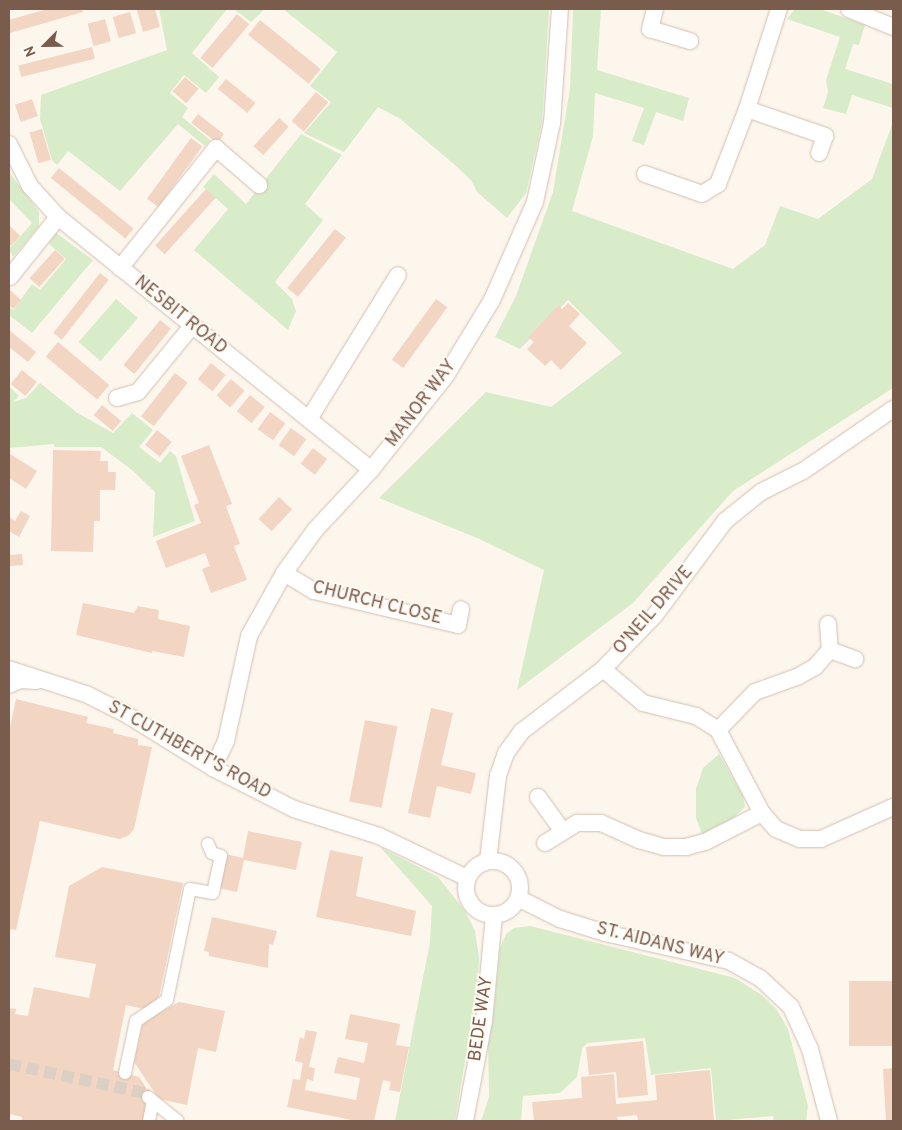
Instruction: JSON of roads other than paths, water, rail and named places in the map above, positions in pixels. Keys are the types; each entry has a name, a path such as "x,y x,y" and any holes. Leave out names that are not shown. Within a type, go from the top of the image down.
{"street":[{"name":"MANOR WAY","path":"213,768 226,741 249,636 284,573 316,529 371,470 445,377 492,300 535,202 552,123 560,9"},
{"path":"656,9 650,29 690,41"},
{"path":"645,174 702,194 718,184 747,109 779,9"},
{"path":"854,10 893,27"},
{"path":"747,109 825,136 819,153"},
{"name":"NESBIT ROAD","path":"9,144 30,186 58,217 371,470"},
{"path":"120,268 216,148 259,185"},
{"path":"10,277 58,217"},
{"path":"309,419 398,275"},
{"path":"117,398 138,392 192,326"},
{"name":"O'NEIL DRIVE","path":"488,861 492,804 506,753 521,732 603,669 656,615 724,521 761,492 802,471 893,409"},
{"name":"CHURCH CLOSE","path":"284,573 314,591 458,624 461,609"},
{"path":"718,730 755,692 797,678 815,667 830,650 828,624"},
{"path":"830,650 855,659"},
{"path":"603,669 644,703 696,716 718,730 762,813 776,830 800,839 821,839 893,807"},
{"name":"ST CUTHBERT'S ROAD","path":"9,670 86,694 124,712 213,768 294,809 379,836 467,878"},
{"name":"ST CUTHBERT'S ROAD","path":"9,685 20,680 49,682"},
{"path":"538,797 562,830"},
{"path":"545,843 562,830 577,823 601,824 639,840 664,847 686,847 705,842 762,813"},
{"path":"125,1073 136,1021 167,1000 190,889 214,893 221,856 212,854 208,844"},
{"path":"488,861 500,862 513,870 520,889 518,898 506,913 494,916 476,910 470,903 466,887 467,878 479,865 488,861"},
{"name":"ST. AIDANS WAY","path":"518,898 560,919 605,933 729,961 760,978 790,1007 810,1049 829,1121"},
{"name":"BEDE WAY","path":"465,1121 484,1021 494,916"},
{"path":"149,1121 151,1099 178,1121"}],"tunnel":[{"path":"9,1064 144,1093 148,1097"}]}
